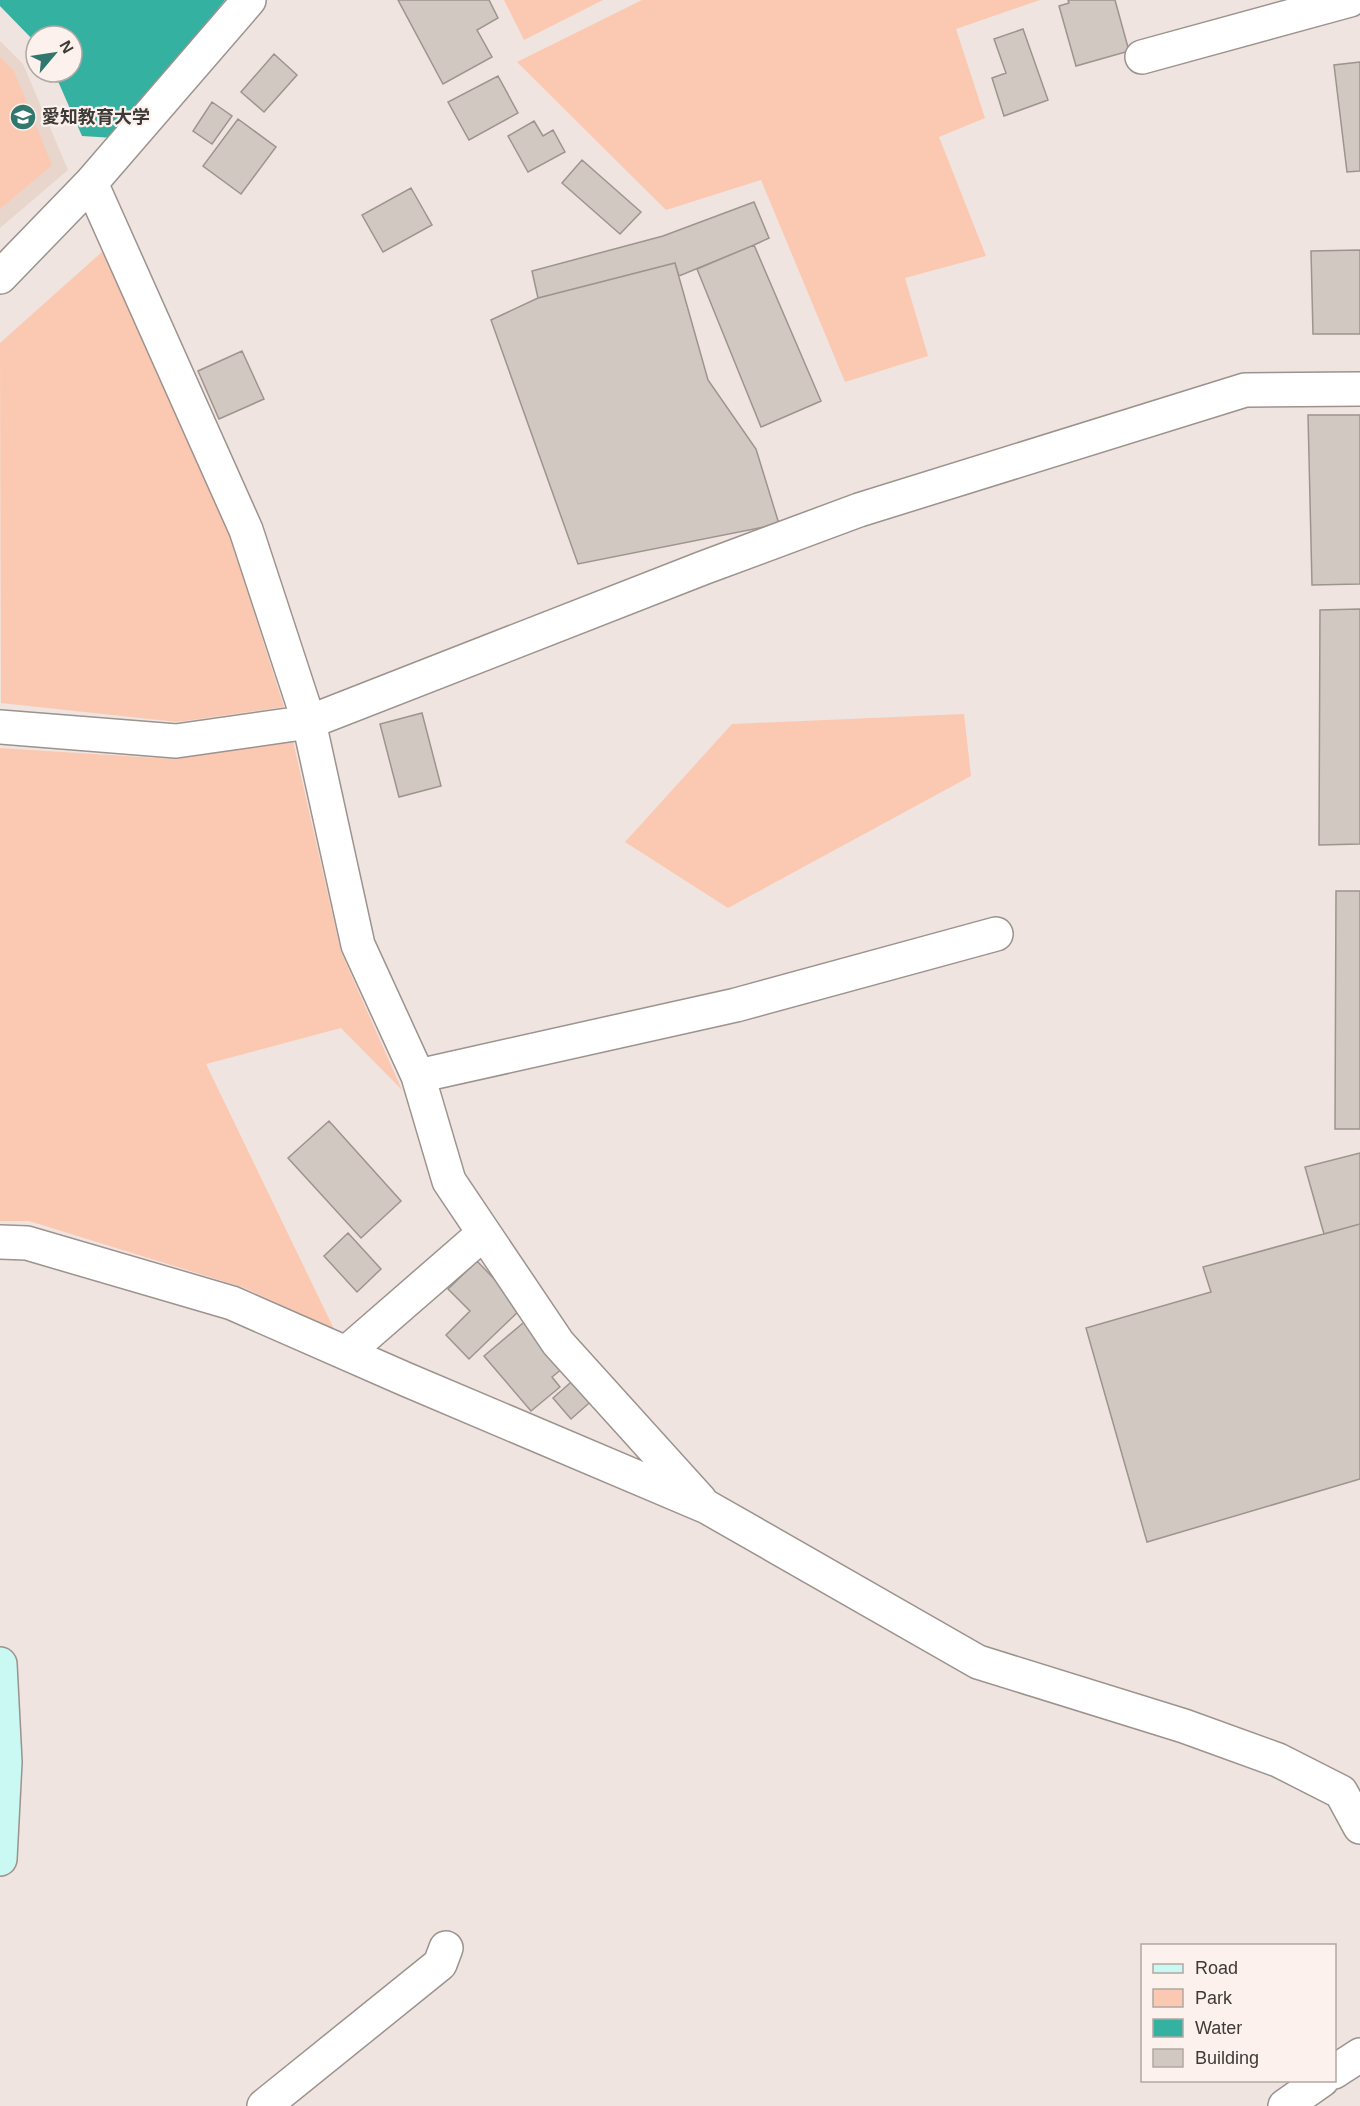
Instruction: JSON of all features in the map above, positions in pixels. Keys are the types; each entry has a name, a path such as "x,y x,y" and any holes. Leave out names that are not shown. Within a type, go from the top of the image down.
{"main road":[{"path":"0,1664 5,1762 0,1859"}],"street":[{"path":"0,277 91,183 249,0"},
{"path":"1142,57 1350,0"},
{"path":"91,183 246,530 309,722 358,945 418,1076 449,1181 558,1343 707,1507"},
{"path":"0,727 177,741 309,722 703,568 859,510 1245,390 1360,389"},
{"path":"418,1076 736,1005 996,934"},
{"path":"346,1353 484,1233"},
{"path":"0,1242 27,1243 232,1303 707,1507 978,1662 1184,1726 1278,1760 1341,1792 1360,1827"},
{"path":"264,2106 440,1964 446,1948"},
{"path":"1336,2071 1360,2055"},
{"path":"1284,2106 1319,2082"}],"shaded area":[{"name":"愛知教育大学","path":"0,41 23,64 24,84 31,84 68,170 0,228"}],"green space":[{"path":"504,0 603,0 524,40"},
{"path":"642,0 1040,0 956,29 985,118 939,137 986,256 905,278 928,356 845,382 761,180 666,210 517,62"},
{"name":"愛知教育大学","path":"0,57 14,71 52,165 0,209"},
{"path":"103,251 228,531 284,707 177,722 1,703 0,343"},
{"path":"964,714 971,776 728,908 625,842 732,724"},
{"path":"293,741 341,952 402,1090 341,1028 206,1064 334,1329 242,1287 29,1221 0,1221 0,748 173,759"}],"water":[{"path":"0,0 225,0 115,138 82,136 59,84 84,84 84,24 24,24 24,31 0,6"}],"building":[{"path":"398,0 489,0 498,18 477,30 492,57 443,84"},
{"path":"1068,0 1115,0 1129,51 1076,66 1059,6 1069,3"},
{"path":"1023,29 1048,100 1004,116 992,78 1006,73 994,39"},
{"path":"274,54 297,75 264,112 241,92"},
{"path":"1360,62 1360,171 1347,172 1334,65"},
{"path":"498,76 518,113 469,140 448,102"},
{"path":"212,102 232,116 212,144 193,131"},
{"path":"238,119 276,147 241,194 203,166"},
{"path":"534,121 543,136 553,130 565,152 528,172 508,136"},
{"path":"582,160 641,212 620,234 562,183"},
{"path":"411,188 432,225 383,252 362,215"},
{"path":"754,202 769,238 754,245 679,276 675,263 538,298 532,271 663,236"},
{"path":"754,245 821,401 761,427 697,269"},
{"path":"1360,250 1360,334 1313,334 1311,251"},
{"path":"675,263 708,380 756,449 779,524 578,564 491,320 538,298"},
{"path":"242,351 264,399 219,419 198,371"},
{"path":"1308,415 1360,415 1360,584 1312,585"},
{"path":"1360,609 1360,844 1319,845 1320,610"},
{"path":"422,713 441,786 399,797 380,724"},
{"path":"1336,891 1360,891 1360,1129 1335,1129"},
{"path":"329,1121 401,1201 361,1238 288,1158"},
{"path":"1360,1153 1360,1224 1324,1234 1305,1167"},
{"path":"1360,1224 1360,1479 1147,1542 1086,1328 1211,1292 1203,1267"},
{"path":"348,1233 381,1269 357,1292 324,1256"},
{"path":"477,1261 522,1308 469,1359 446,1335 470,1311 448,1289"},
{"path":"529,1318 568,1364 552,1377 560,1387 531,1411 484,1356"},
{"path":"578,1376 596,1397 571,1419 553,1398"}],"place":[{"name":"愛知教育大学","path":"23,117"}]}
